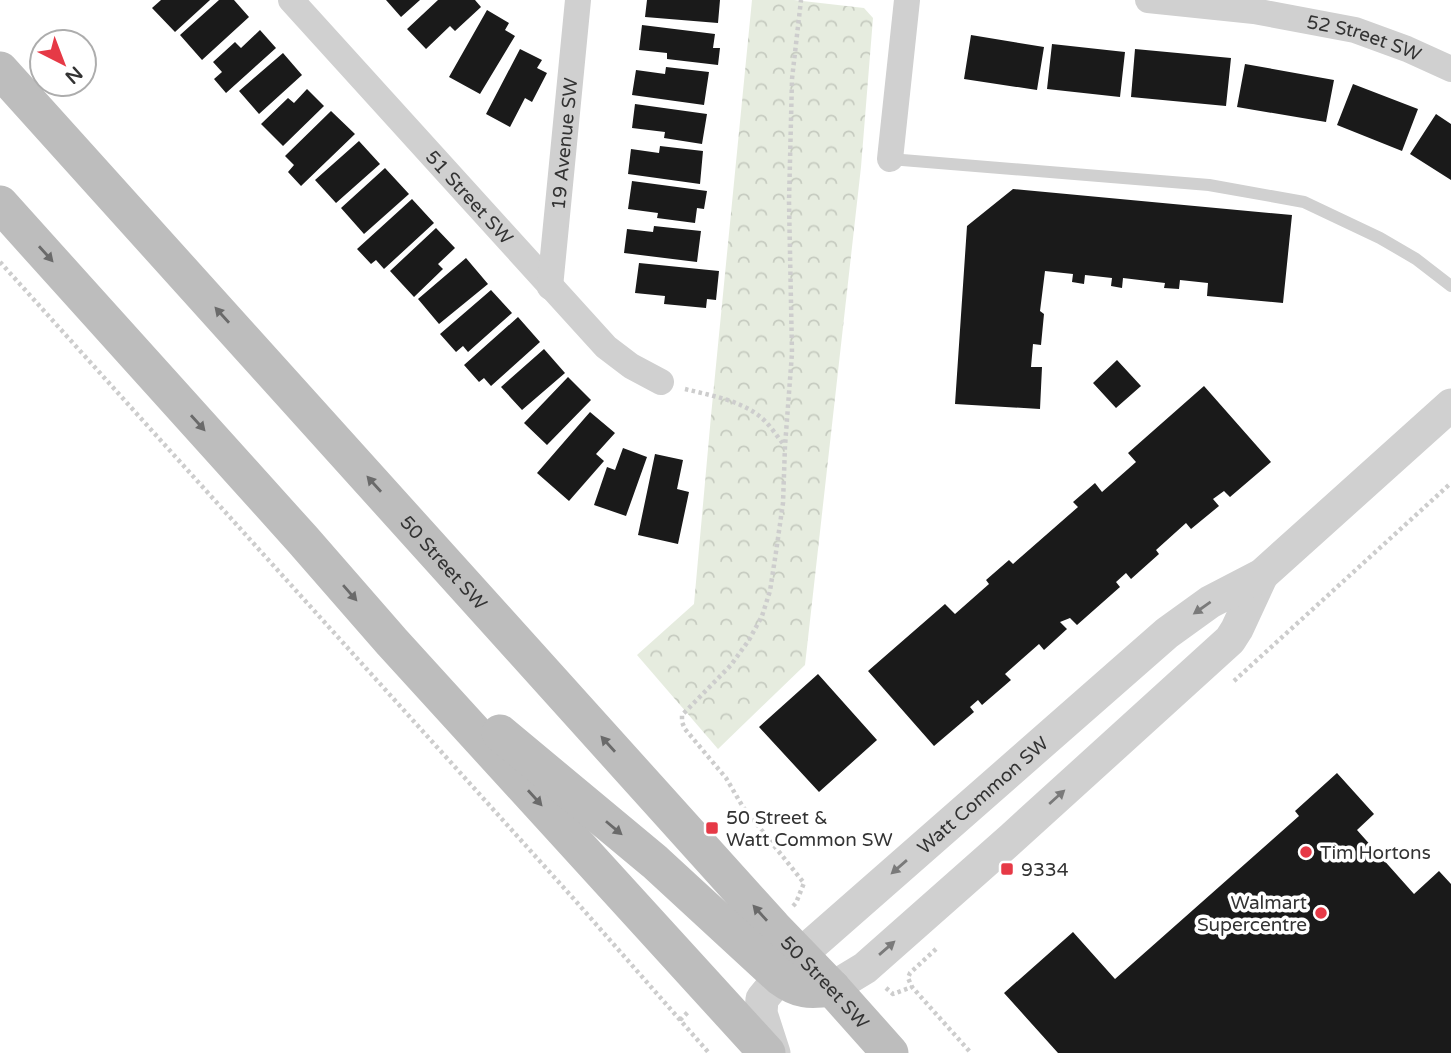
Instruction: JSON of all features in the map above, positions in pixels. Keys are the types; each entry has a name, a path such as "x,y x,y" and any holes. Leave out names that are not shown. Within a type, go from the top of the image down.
{"main road":[{"name":"50 Street SW","path":"0,70 773,927 790,966 832,988 890,1053"},
{"path":"0,204 392,642 767,1053"},
{"path":"392,642 655,862 790,966"}],"street":[{"name":"51 Street SW","path":"291,0 606,347 631,366 661,382"},
{"name":"19 Avenue SW","path":"550,287 578,0"},
{"path":"890,159 907,0"},
{"name":"52 Street SW","path":"1149,0 1254,11 1355,30 1451,69"},
{"name":"Watt Common SW","path":"774,1053 761,1013 762,999 790,966 1167,633 1210,602 1262,575 1451,405"},
{"name":"Watt Common SW","path":"832,988 865,968 1230,640 1262,575"}],"lane":[{"path":"890,159 1209,185 1304,202 1380,238 1416,259 1451,286"}],"path":[{"path":"796,904 804,883 743,807 726,778 685,729 682,715 731,665 749,640 762,616 770,592 783,503 792,353 789,202 792,79 802,0"},
{"path":"0,262 555,878 709,1053"},
{"path":"661,382 714,396 760,416 785,446"},
{"path":"1269,649 1451,484"},
{"path":"893,995 912,987 971,1053"}],"green space":[{"path":"752,0 794,0 864,8 873,18 861,167 805,665 718,749 637,655 694,604"}],"building":[{"path":"161,0 210,0 175,32 152,8"},
{"path":"219,0 234,0 249,17 202,60 180,35"},
{"path":"386,0 420,0 401,17"},
{"path":"438,0 475,0 481,7 455,31 450,26 426,49 407,29"},
{"path":"647,0 720,0 718,23 645,17"},
{"path":"487,10 509,23 505,30 515,36 480,94 449,77"},
{"path":"642,25 715,34 713,48 720,48 718,65 667,59 667,53 639,50"},
{"path":"260,30 276,48 226,93 214,79 222,72 213,62 235,42 241,48"},
{"path":"971,35 1044,47 1037,90 964,79"},
{"path":"1052,44 1125,52 1120,97 1047,89"},
{"path":"520,49 542,60 537,68 547,73 532,102 525,98 510,127 486,114"},
{"path":"1135,49 1231,58 1226,106 1131,97"},
{"path":"283,53 302,75 259,114 239,91"},
{"path":"1245,64 1334,80 1326,122 1237,107"},
{"path":"666,67 709,72 704,105 632,95 636,70 665,74"},
{"path":"1353,84 1418,109 1402,151 1337,125"},
{"path":"307,89 324,106 283,146 261,124 288,98 294,103"},
{"path":"635,104 707,114 702,144 664,138 665,132 632,128"},
{"path":"331,111 355,134 301,186 288,172 294,165 285,156"},
{"path":"1436,114 1451,124 1451,180 1410,154"},
{"path":"359,141 380,164 336,203 315,180"},
{"path":"660,146 703,151 700,184 628,174 631,149 659,153"},
{"path":"385,168 409,194 364,234 341,208"},
{"path":"632,181 707,191 704,209 697,208 695,223 657,218 658,213 628,209"},
{"path":"1013,189 1292,215 1283,303 1207,296 1208,283 1180,280 1179,289 1164,288 1165,283 1123,278 1122,288 1111,286 1112,278 1085,275 1084,284 1072,282 1073,274 1045,271 1040,311 1044,314 1041,345 1033,344 1031,367 1042,367 1040,409 955,404 967,226"},
{"path":"412,199 434,223 384,269 376,260 371,264 357,249"},
{"path":"654,226 701,231 697,262 624,253 627,229 653,232"},
{"path":"436,228 455,248 438,264 443,269 414,297 390,271"},
{"path":"466,258 488,284 439,324 418,299"},
{"path":"639,263 719,271 716,300 707,299 706,308 664,304 665,296 635,293"},
{"path":"491,290 512,313 468,352 463,346 456,352 440,334"},
{"path":"518,317 540,342 491,386 484,378 479,382 464,365"},
{"path":"544,349 565,373 522,410 501,387"},
{"path":"1117,360 1141,386 1116,408 1093,383"},
{"path":"568,377 591,400 547,445 524,423"},
{"path":"1204,386 1271,462 1230,497 1224,491 1213,499 1219,506 1191,529 1186,523 1156,550 1159,554 1131,579 1126,573 1116,582 1120,587 1077,625 1070,618 1060,622 1067,629 1044,650 1039,644 1005,674 1011,680 982,705 978,700 970,707 974,712 934,746 868,671 945,604 955,614 989,584 986,580 1009,560 1013,564 1078,507 1073,502 1095,483 1102,492 1136,462 1128,453"},
{"path":"590,412 615,433 596,454 604,461 569,501 537,473"},
{"path":"623,448 647,457 626,516 594,505 607,467 615,470"},
{"path":"655,454 683,460 677,489 689,492 678,544 638,535"},
{"path":"818,674 877,740 819,792 759,727"},
{"name":"Walmart Supercentre","path":"1337,773 1374,814 1357,830 1414,894 1439,871 1451,884 1451,1053 1058,1053 1004,993 1073,932 1115,979 1299,816 1295,811"}],"place":[{"name":"50 Street & Watt Common SW","path":"712,828"},
{"name":"Tim Hortons","path":"1306,852"},
{"name":"9334","path":"1007,869"},
{"name":"Walmart Supercentre","path":"1321,913"}]}
